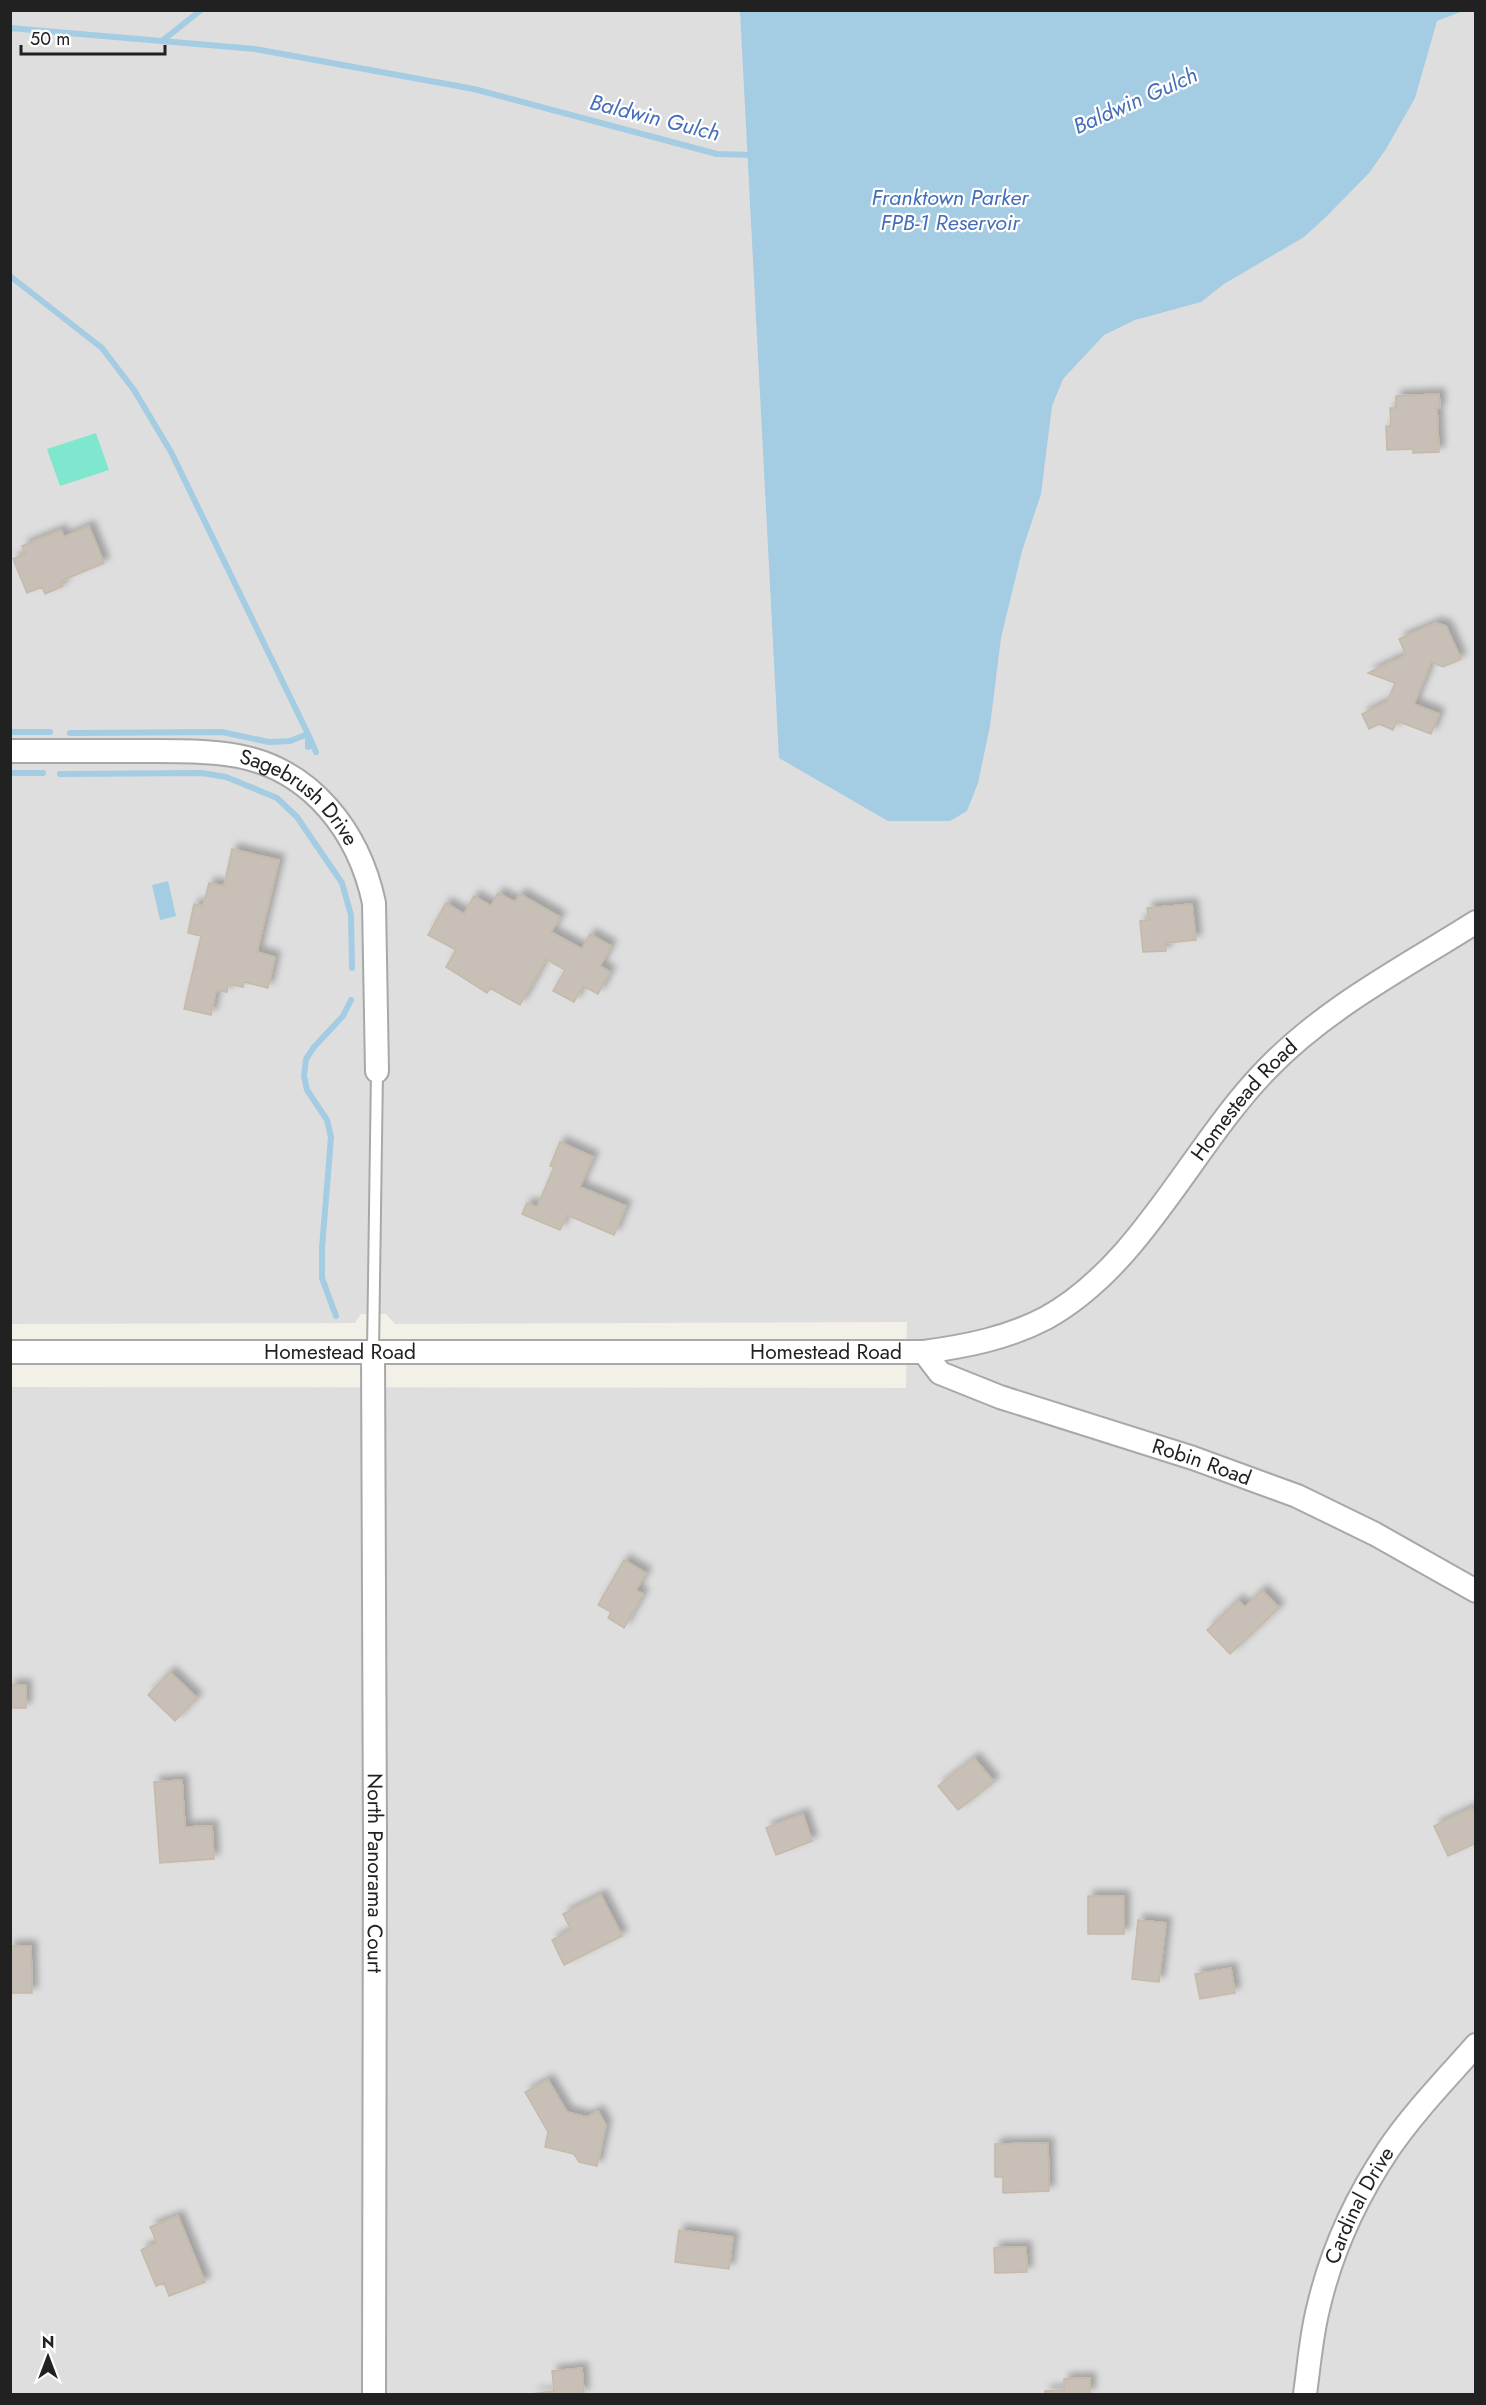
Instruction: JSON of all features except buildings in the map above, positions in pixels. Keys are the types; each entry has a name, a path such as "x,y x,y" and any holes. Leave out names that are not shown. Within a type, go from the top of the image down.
{"street":[{"name":"Sagebrush Drive","path":"10,751 218,753 271,765 298,781 324,801 337,816 355,846 369,880 374,903 377,1071"},
{"name":"Homestead Road","path":"10,1352 924,1352 983,1342 1012,1333 1045,1318 1070,1303 1095,1283 1130,1246 1223,1121 1269,1066 1333,1013 1476,922"},
{"name":"North Panorama Court","path":"373,1351 374,2394"},
{"name":"Robin Road","path":"924,1352 940,1373 991,1394 1193,1458 1297,1496 1375,1534 1476,1591"},
{"name":"Cardinal Drive","path":"1305,2394 1318,2309 1337,2246 1355,2206 1406,2125 1476,2045"}],"lane":[{"path":"373,1351 377,1071"}],"shaded area":[{"path":"11,11 1475,11 1475,2394 11,2394 11,1387 906,1388 907,1322 395,1324 386,1314 361,1314 355,1323 11,1324"}],"green space":[{"path":"96,433 109,470 60,486 47,449"}],"water":[{"name":"Franktown Parker FPB-1 Reservoir","path":"740,11 1463,11 1437,21 1415,98 1386,149 1369,173 1326,217 1304,237 1224,284 1201,302 1135,320 1104,335 1063,379 1052,406 1041,494 1022,551 1001,638 990,726 978,783 967,811 950,821 888,821 779,758"},
{"path":"168,881 176,916 160,920 152,885"}],"waterway":[{"path":"162,41 201,10"},
{"name":"Baldwin Gulch","path":"10,28 255,49 474,89 717,154 754,155"},
{"path":"10,276 102,348 134,390 171,452 308,734 308,747"},
{"path":"10,732 50,732"},
{"path":"70,733 222,732 269,742 290,741 308,734 316,752"},
{"path":"10,773 43,773"},
{"path":"60,774 202,773 226,777 277,798 297,817 342,883 351,915 352,968"},
{"path":"336,1316 322,1278 322,1248 331,1137 327,1120 307,1090 304,1076 306,1059 343,1016 351,1000"}]}
